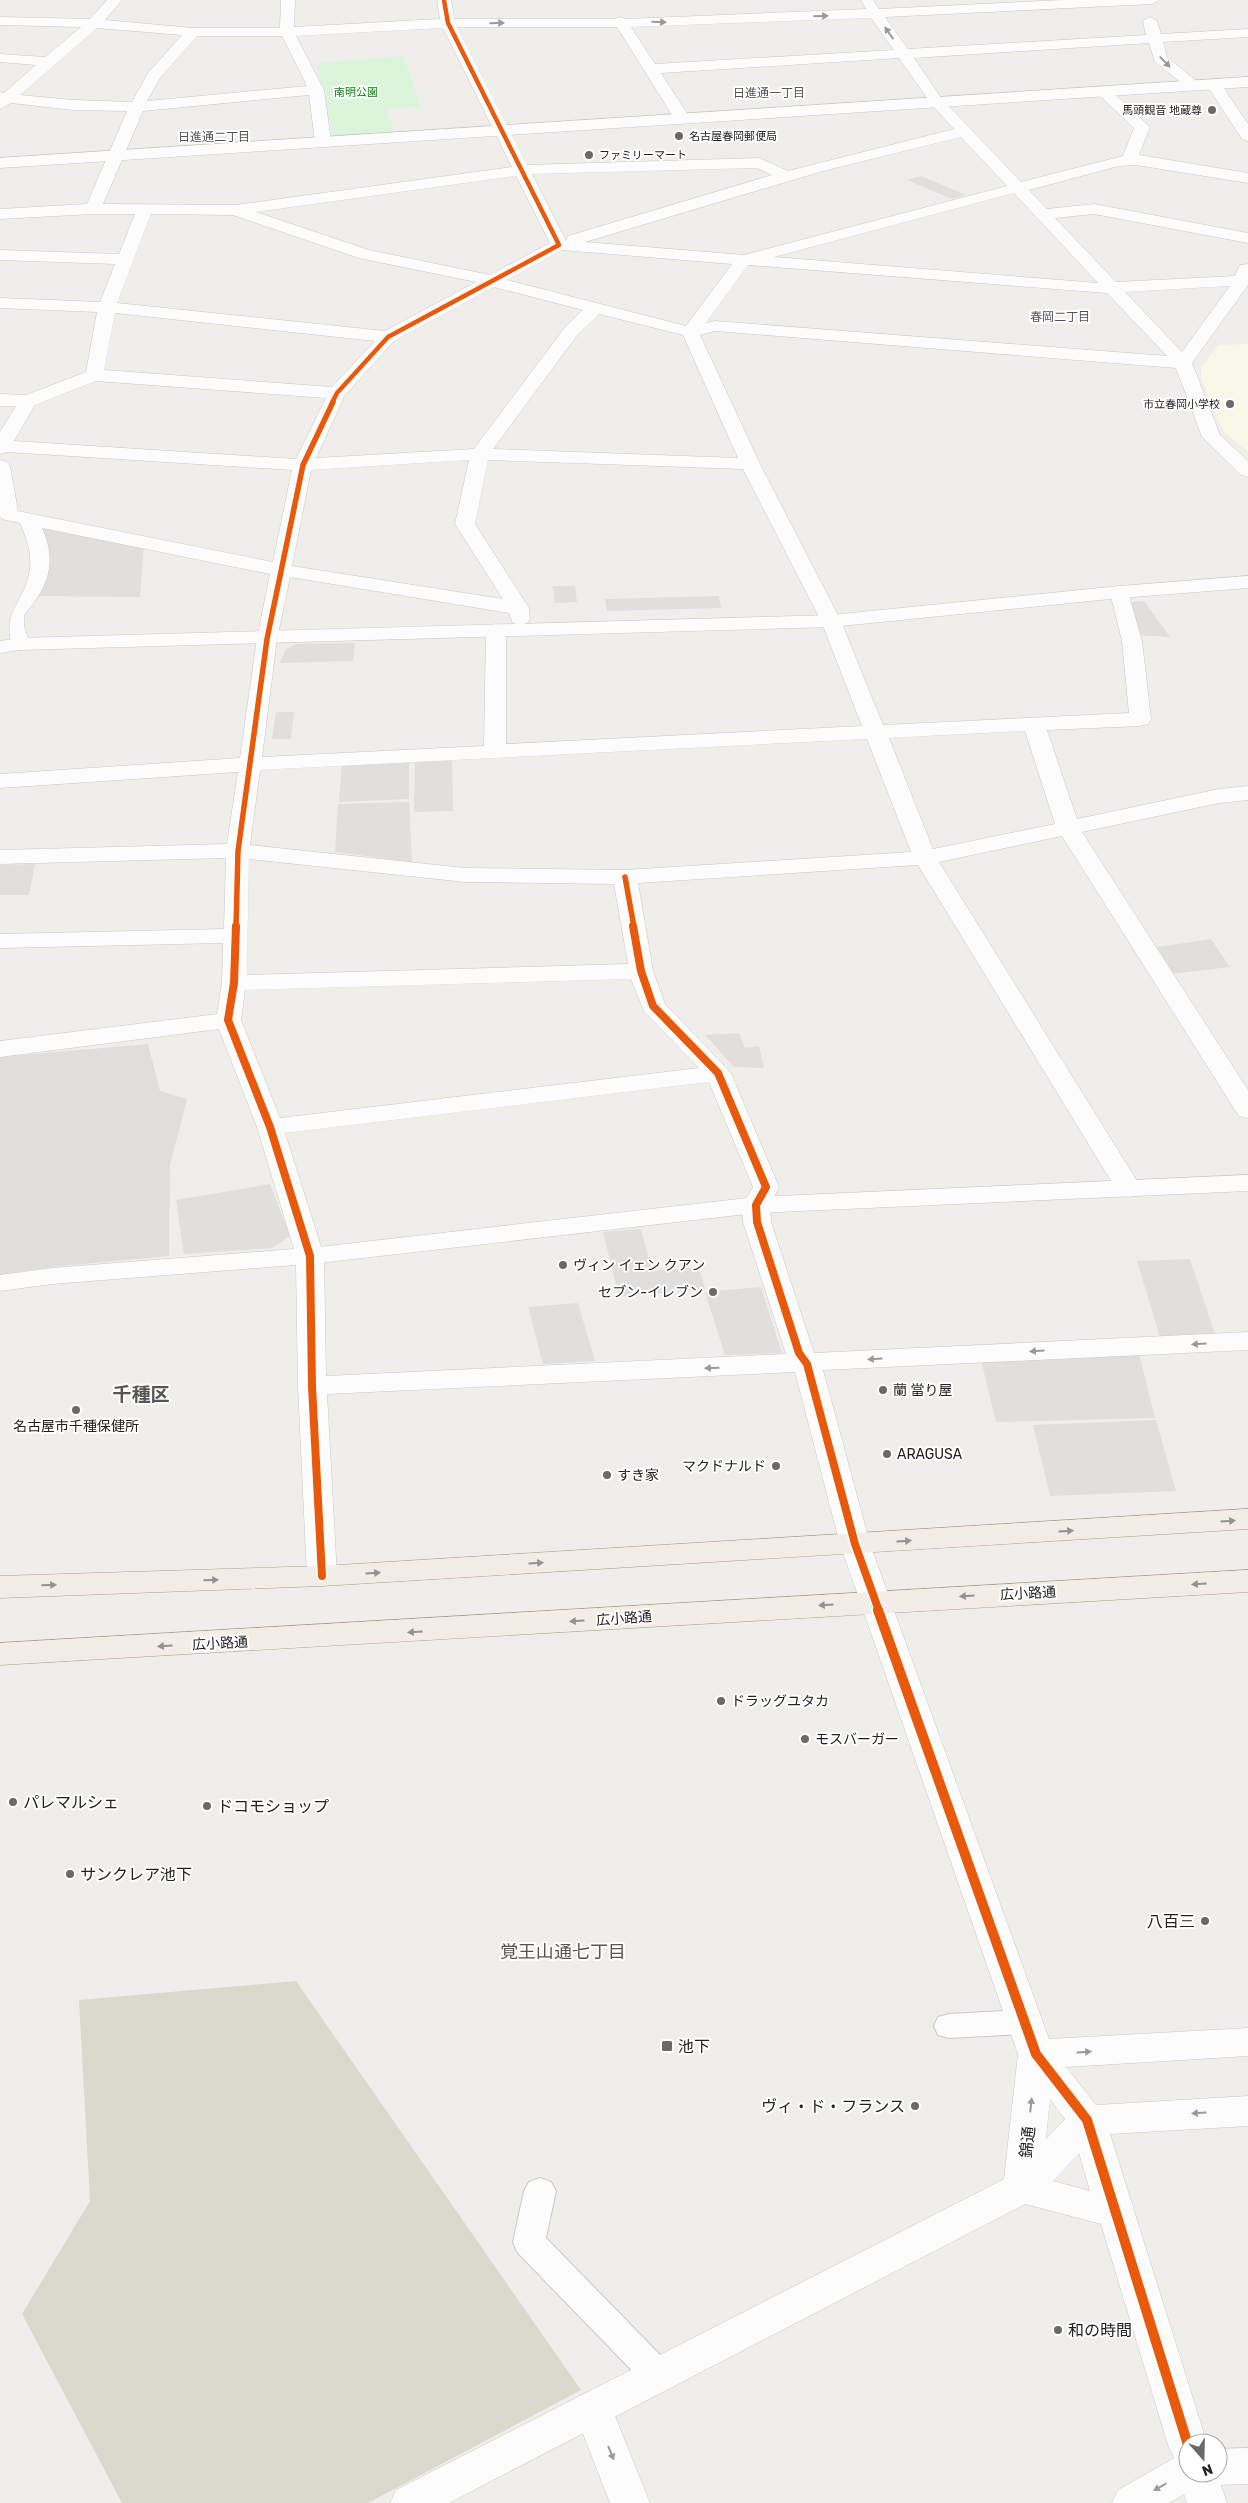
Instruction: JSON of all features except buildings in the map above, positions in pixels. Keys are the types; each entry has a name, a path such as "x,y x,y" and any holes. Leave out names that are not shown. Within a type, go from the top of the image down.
{"main road":[{"path":"0,1587 322,1576 1248,1520"},
{"name":"広小路通","path":"0,1654 312,1639 875,1601 1248,1581"}],"street":[{"path":"2,100 50,62 94,23 115,0"},
{"path":"288,0 287,32 316,90 323,141"},
{"path":"444,0 448,23 558,245"},
{"path":"866,0 937,102 1183,363 1211,437 1248,471"},
{"path":"1144,0 1160,59 1192,85"},
{"path":"0,21 94,23 193,32 287,32 448,23 669,22 1152,0"},
{"path":"620,22 682,118"},
{"path":"93,209 137,107 154,76 193,32"},
{"path":"651,69 1248,32"},
{"path":"0,58 50,62"},
{"path":"0,163 1248,82"},
{"path":"1214,84 1248,136"},
{"path":"2,100 137,107 316,90"},
{"path":"1102,90 1142,127 1131,157 1136,160"},
{"path":"322,1576 312,1386 310,1256 270,1127 228,1020 234,983 238,851 268,639 303,465 337,392 388,337 489,280 558,245 789,177 923,140 966,131"},
{"path":"690,332 743,260 1119,161 1136,160 1248,178"},
{"path":"0,214 93,209 235,210 522,170 759,163 789,177"},
{"path":"94,375 107,306 145,209"},
{"path":"1042,214 1094,209 1248,238"},
{"path":"235,210 365,254 489,280 690,332 715,326 1183,363"},
{"path":"558,245 1114,288 1246,276"},
{"path":"0,255 126,259"},
{"path":"1183,363 1246,276"},
{"path":"0,303 107,306 388,337"},
{"path":"520,630 519,608 465,524 480,454 572,330 594,308"},
{"path":"690,332 750,464 831,621 925,858 1129,1189"},
{"path":"0,400 28,401 94,375 337,392"},
{"path":"28,401 1,447 303,465 480,454 750,464"},
{"path":"0,466 12,516 35,534 43,561 41,572 26,601 14,615 14,628 10,646 831,621 1120,592 1248,582"},
{"path":"12,516 281,570 519,608"},
{"path":"0,781 251,764 1140,719 1132,641 1120,592"},
{"path":"495,751 496,630"},
{"path":"1034,724 1068,827 1248,1110"},
{"path":"0,857 213,850 465,875 625,877 925,858 1219,796 1248,793"},
{"path":"625,877 641,971 653,1006 718,1073 766,1187 756,1206 757,1222 793,1334 800,1353 807,1364 855,1544 1030,2038 1087,2120 1184,2433"},
{"path":"0,941 234,936"},
{"path":"234,983 641,971"},
{"path":"0,1050 228,1020"},
{"path":"270,1127 718,1073"},
{"path":"0,1284 52,1276 310,1256 756,1206 1248,1183"},
{"path":"312,1386 807,1364 1248,1341"},
{"path":"1030,2038 1248,2042"},
{"name":"錦通","path":"1022,2188 1030,2038"},
{"path":"1087,2120 1248,2111"},
{"name":"錦通","path":"1022,2188 1087,2120"},
{"path":"410,2503 657,2374 1022,2188 1116,2213"},
{"path":"593,2408 630,2503"},
{"path":"1228,2466 1248,2466"},
{"path":"1132,2503 1178,2477"},
{"path":"1200,2483 1207,2503"}],"lane":[{"path":"949,2026 1030,2038"},
{"path":"540,2191 529,2242 657,2374"}],"shaded area":[{"path":"921,176 966,195 952,199 907,180"},
{"name":"市立春岡小学校","path":"1248,344 1248,452 1223,431 1201,378 1201,367 1219,345"},
{"path":"39,527 144,544 140,597 37,596 50,564"},
{"path":"553,586 575,586 577,602 555,603"},
{"path":"719,596 721,608 607,611 605,599"},
{"path":"1144,601 1170,637 1134,635 1132,602"},
{"path":"355,643 353,661 280,663 286,649 297,644"},
{"path":"276,712 294,712 291,739 272,739"},
{"path":"452,757 453,811 414,812 415,759"},
{"path":"409,759 409,799 339,802 342,763"},
{"path":"409,802 412,862 335,852 338,804"},
{"path":"35,864 29,895 0,895 0,865"},
{"path":"1211,939 1230,967 1170,974 1151,948"},
{"path":"739,1033 745,1048 759,1046 764,1068 734,1067 705,1035"},
{"path":"148,1044 160,1091 187,1099 170,1165 169,1256 51,1267 0,1275 0,1057"},
{"path":"270,1184 290,1236 272,1248 184,1254 176,1200"},
{"path":"641,1229 652,1271 699,1267 705,1289 619,1297 603,1232"},
{"path":"1190,1259 1215,1334 1160,1337 1137,1261"},
{"path":"761,1287 782,1353 725,1355 705,1292"},
{"path":"578,1303 595,1361 543,1364 528,1307"},
{"path":"1139,1353 1155,1418 996,1422 981,1360"},
{"path":"1156,1420 1176,1491 1050,1496 1033,1425"},
{"path":"296,1981 581,2390 368,2503 122,2503 22,2314 90,2201 79,2000"}],"green space":[{"name":"南明公園","path":"403,56 421,106 386,109 395,133 333,137 316,63"}],"cycle path":[{"path":"322,1576 312,1386 310,1256 270,1127 228,1020 234,983 238,851 267,639 303,465 337,393 388,337 559,245 448,23 444,0"},
{"path":"625,877 641,971 653,1006 718,1073 766,1187 756,1205 757,1222 799,1353 807,1364 855,1544 1036,2054 1087,2120 1184,2433"}],"place":[{"name":"馬頭観音 地蔵尊","path":"1212,110"},
{"name":"名古屋春岡郵便局","path":"679,136"},
{"name":"ファミリーマート","path":"589,155"},
{"name":"市立春岡小学校","path":"1230,404"},
{"name":"ヴィン イェン クアン","path":"563,1265"},
{"name":"セブン-イレブン","path":"713,1292"},
{"name":"蘭 當り屋","path":"883,1390"},
{"name":"名古屋市千種保健所","path":"76,1410"},
{"name":"ARAGUSA","path":"887,1454"},
{"name":"マクドナルド","path":"776,1466"},
{"name":"すき家","path":"607,1475"},
{"name":"ドラッグユタカ","path":"721,1701"},
{"name":"モスバーガー","path":"805,1739"},
{"name":"パレマルシェ","path":"13,1802"},
{"name":"ドコモショップ","path":"207,1806"},
{"name":"サンクレア池下","path":"70,1874"},
{"name":"八百三","path":"1205,1921"},
{"name":"池下","path":"667,2046"},
{"name":"ヴィ・ド・フランス","path":"915,2106"},
{"name":"和の時間","path":"1058,2330"}],"district":[{"name":"日進通一丁目","path":"769,93"},
{"name":"日進通二丁目","path":"214,137"},
{"name":"春岡二丁目","path":"1060,317"},
{"name":"千種区","path":"141,1394"},
{"name":"覚王山通七丁目","path":"563,1952"}]}
